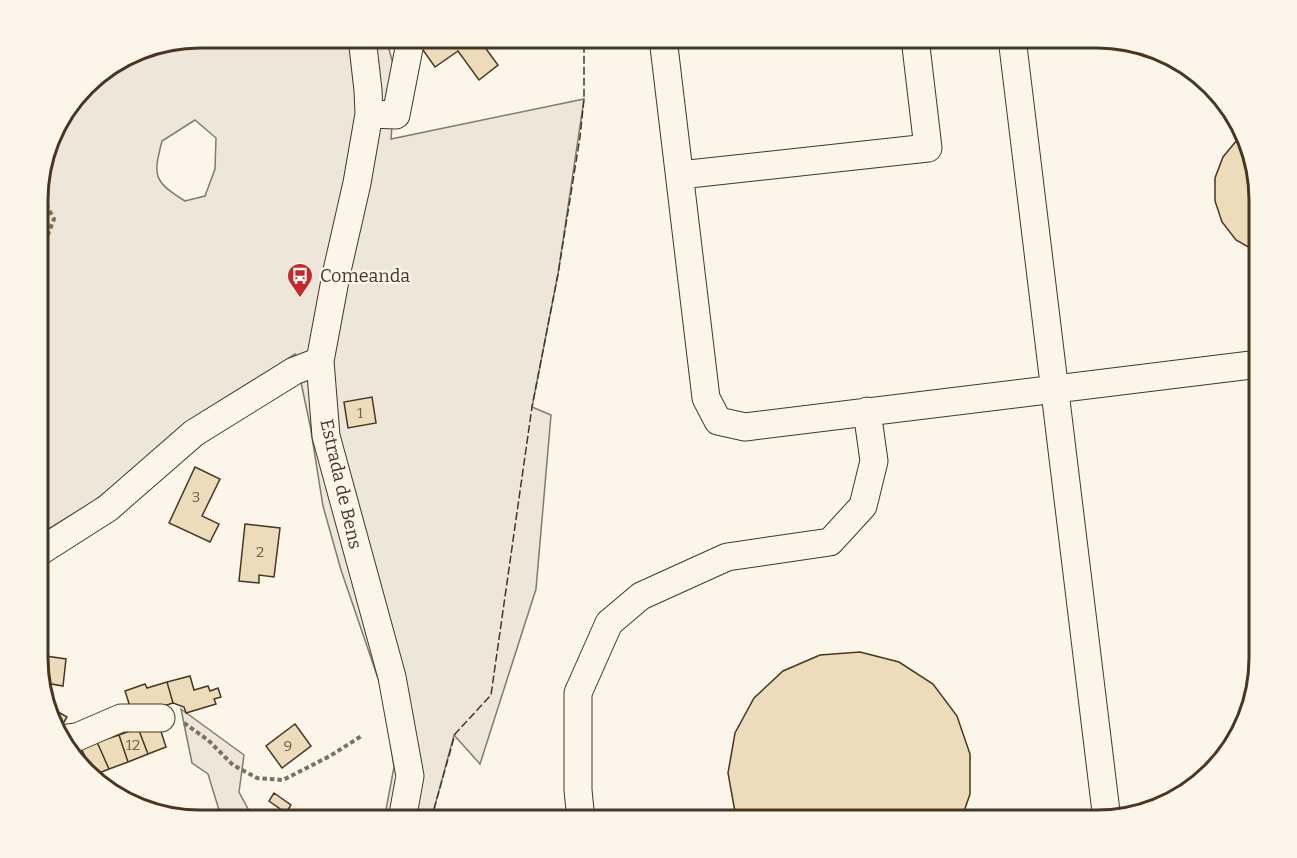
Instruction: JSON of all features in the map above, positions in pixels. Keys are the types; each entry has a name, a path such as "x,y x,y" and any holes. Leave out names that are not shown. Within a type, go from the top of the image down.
{"street":[{"name":"Estrada de Bens","path":"363,48 369,114 320,361 326,436 392,677 410,776 404,810"},
{"path":"369,114 396,115 409,48"},
{"path":"664,48 706,398 718,421 745,427 1249,365"},
{"path":"680,175 928,148 916,48"},
{"path":"1013,48 1106,810"},
{"path":"48,541 108,508 194,433 294,371 320,361"},
{"path":"580,810 578,693 609,623 641,596 727,557 830,542 863,506 874,461 867,411"},
{"path":"71,738 121,718 161,718"}],"path":[{"path":"48,208 54,219 48,234"},
{"path":"161,718 179,718 208,740 233,765 257,778 283,780 330,756 363,735"}],"shaded area":[{"path":"389,48 396,75 391,139 584,99 558,274 532,407 551,415 536,589 480,764 454,735 434,810 386,810 394,767 383,693 341,570 323,506 310,425 295,354 190,425 93,502 48,529 49,181 56,151 68,124 79,108 100,86 124,68 151,56 181,49","holes":["195,120 216,138 215,169 205,196 185,201 167,188 158,177 157,162 162,141"]},
{"path":"181,709 244,755 239,792 249,810 219,810 208,774 192,763"}],"building":[{"path":"422,48 485,48 498,65 479,80 458,51 435,67"},
{"path":"1236,141 1248,181 1249,247 1236,240 1222,222 1215,201 1215,178 1223,157"},
{"path":"372,397 376,423 348,428 344,402"},
{"path":"195,467 220,479 202,516 219,524 210,542 169,523"},
{"path":"245,524 280,528 274,577 259,575 259,583 239,581"},
{"path":"860,652 899,662 933,684 957,716 970,754 970,794 964,810 735,810 728,773 735,733 754,698 783,671 820,655"},
{"path":"48,656 66,659 63,686 50,684"},
{"path":"190,676 194,690 208,686 210,691 218,688 221,697 214,699 216,704 186,713 184,707 173,703 167,682"},
{"path":"167,682 173,703 133,716 125,691 145,684 147,688"},
{"path":"58,712 67,717 63,723"},
{"path":"158,722 166,747 148,754 138,728"},
{"path":"295,724 311,746 282,768 266,746"},
{"path":"138,728 148,754 128,762 119,735"},
{"path":"119,735 128,762 109,769 97,742"},
{"path":"97,742 109,769 101,772 86,758 81,748"},
{"path":"274,793 291,805 288,810 282,810 269,801"}],"fence":[{"path":"434,810 455,734 491,695 532,407 558,274 580,137 584,99 584,48"}],"place":[{"name":"Comeanda","path":"300,299"}]}
